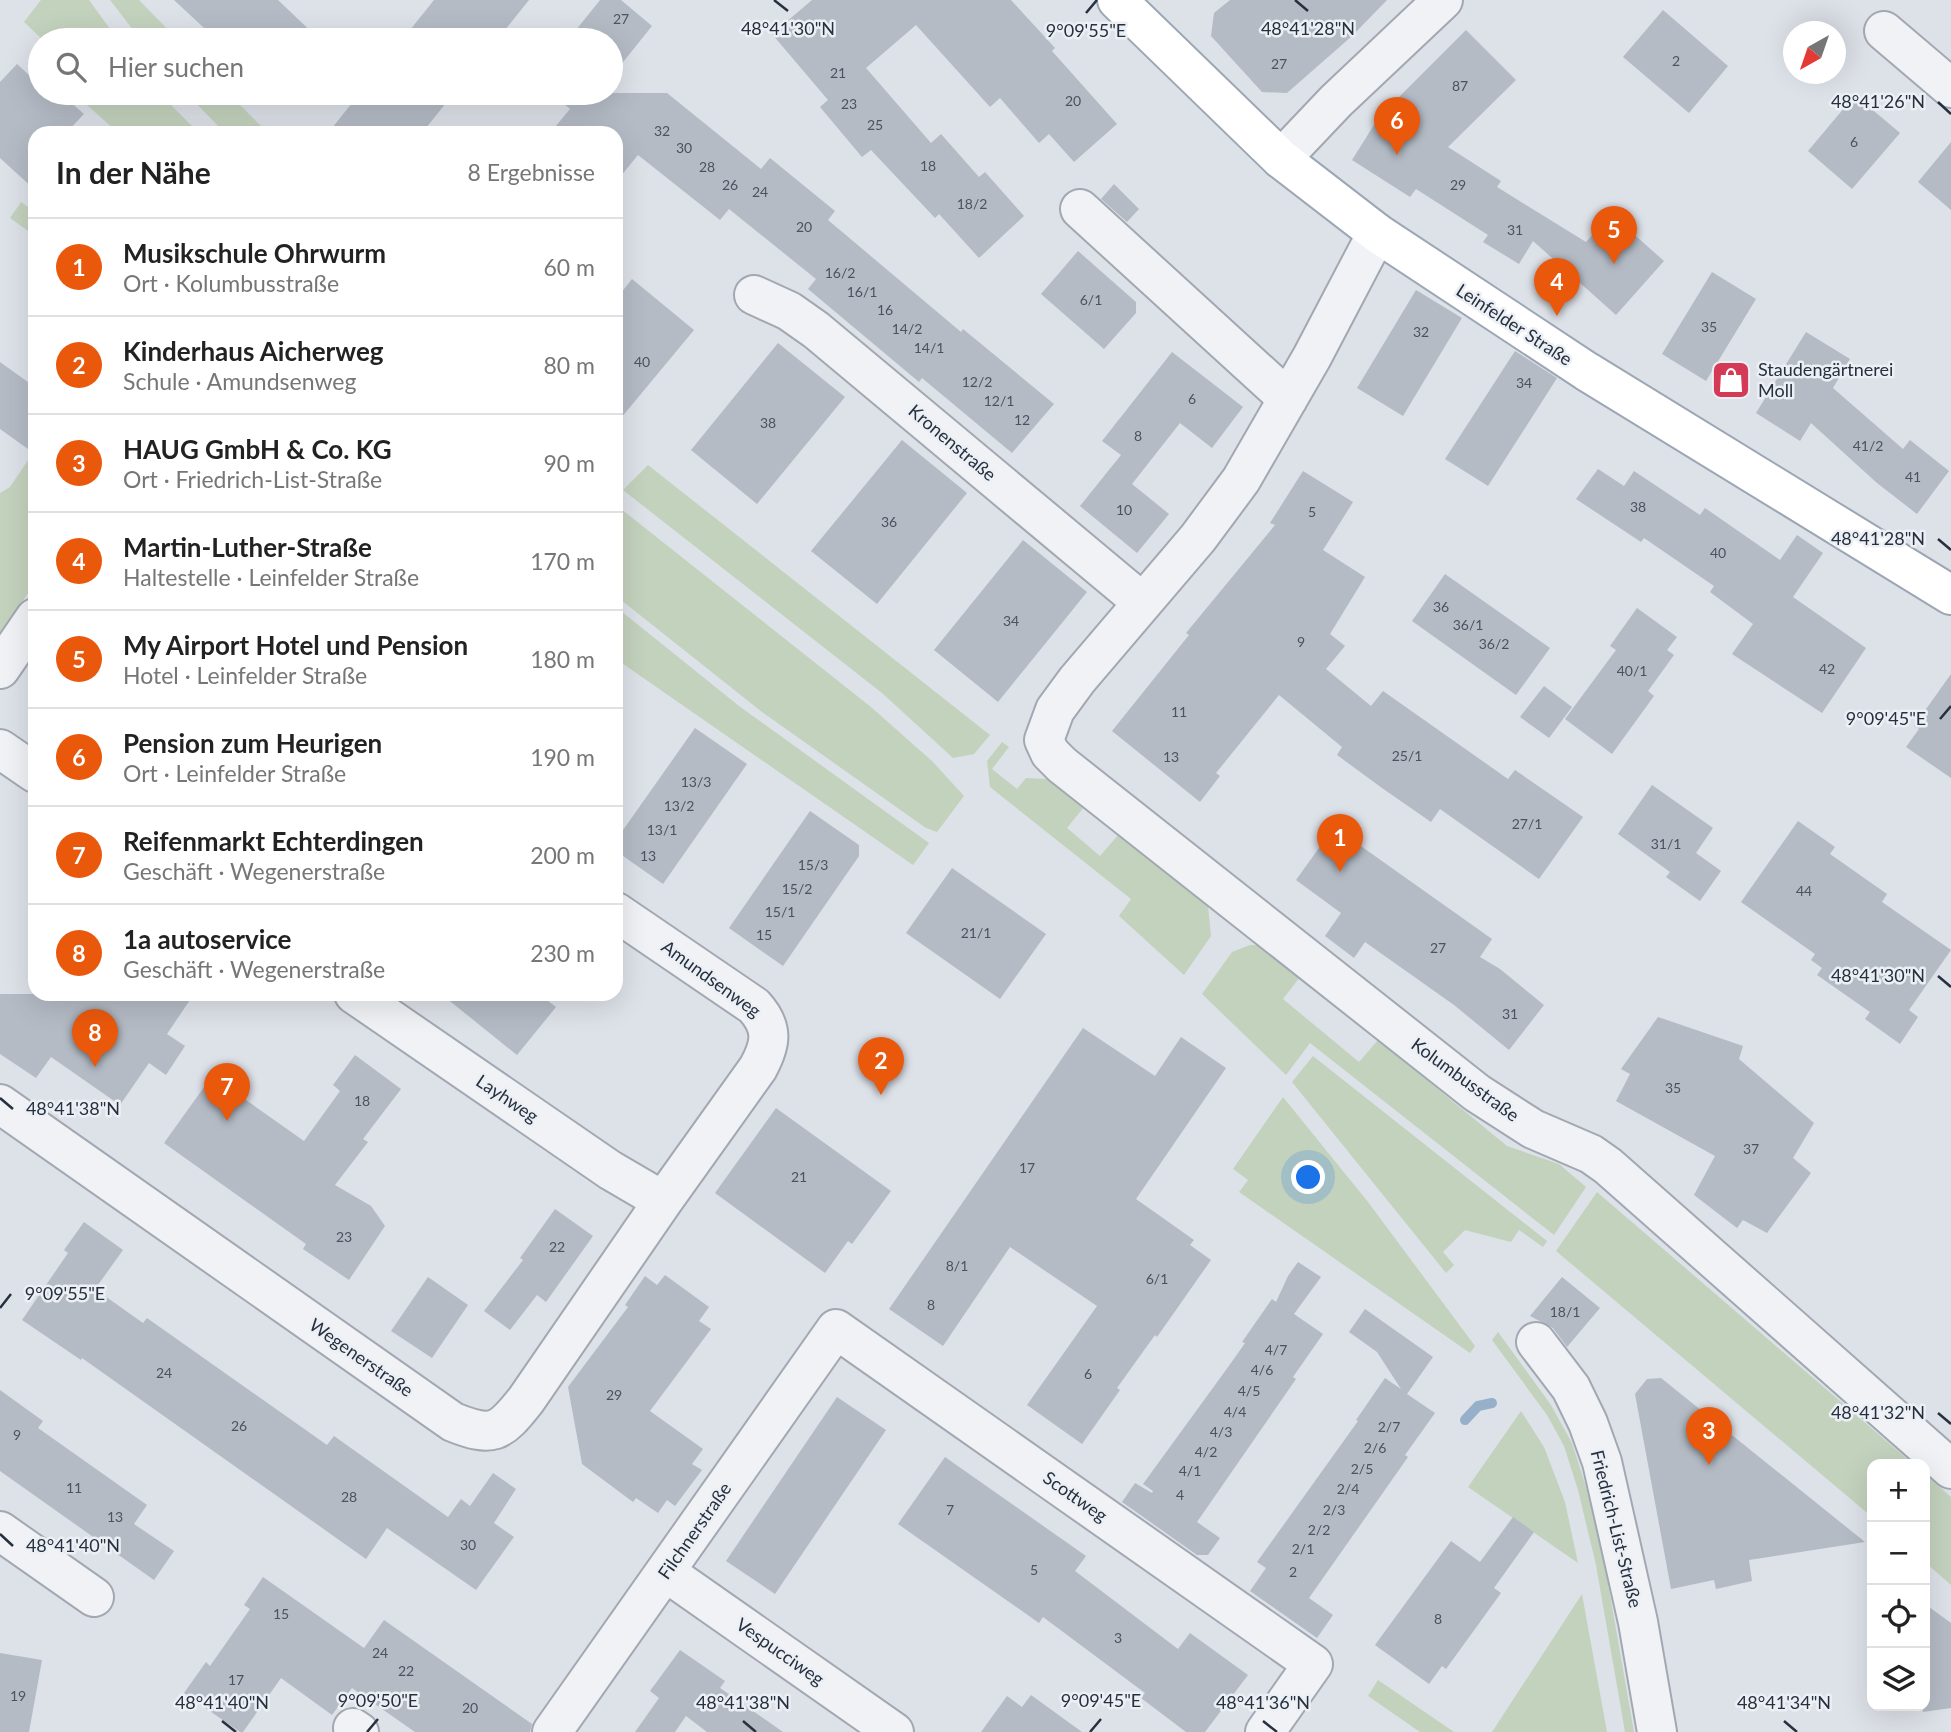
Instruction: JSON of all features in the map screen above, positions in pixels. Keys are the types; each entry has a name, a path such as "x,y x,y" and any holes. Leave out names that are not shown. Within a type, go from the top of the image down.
{"main road":[{"name":"Leinfelder Straße","path":"1117,0 1281,159 1377,233 1586,371 1951,595"}],"street":[{"path":"1281,159 1336,101 1443,0"},
{"path":"1884,31 1951,88"},
{"path":"1080,209 1289,398"},
{"path":"1142,602 1219,512 1241,480 1289,398 1377,233"},
{"name":"Kronenstraße","path":"754,295 789,311 816,330 1142,602"},
{"name":"Kolumbusstraße","path":"1142,602 1055,710 1044,740 1050,753 1477,1093 1533,1129 1591,1154 1608,1166 1951,1469"},
{"path":"0,669 28,628"},
{"path":"0,749 28,768"},
{"name":"Amundsenweg","path":"623,917 754,1006 765,1018 769,1038 768,1049 758,1069 663,1202"},
{"name":"Layhweg","path":"364,1001 610,1170 663,1202"},
{"name":"Wegenerstraße","path":"0,1104 361,1359 453,1422 476,1431 491,1431 507,1424 526,1401 663,1202"},
{"name":"Filchnerstraße","path":"552,1732 667,1573 836,1329"},
{"name":"Scottweg","path":"836,1329 1313,1664 1265,1732"},
{"name":"Friedrich-List-Straße","path":"1536,1342 1571,1388 1588,1423 1602,1462 1638,1622 1657,1732"},
{"path":"0,1531 93,1597"},
{"name":"Vespucciweg","path":"667,1573 894,1732"}],"green space":[{"path":"41,0 89,0 109,28 30,28 24,22"},
{"path":"110,0 139,0 166,28 132,28"},
{"path":"87,105 171,105 192,126 110,126"},
{"path":"198,105 240,105 261,126 218,126"},
{"path":"21,202 28,207 28,231 10,218"},
{"path":"28,460 28,593 0,634 0,493 10,487"},
{"path":"648,465 990,735 974,754 953,758 882,693 623,490"},
{"path":"623,511 871,707 932,761 964,796 937,832 926,828 762,712 623,602"},
{"path":"623,613 739,706 929,843 913,865 623,664"},
{"path":"1002,742 1009,747 992,769 1017,789 1026,778 1049,779 1084,807 1067,828 1100,856 1119,834 1208,906 1211,936 1184,975 1119,916 1131,899 990,787 987,761"},
{"path":"1250,945 1261,945 1300,977 1283,999 1359,1062 1378,1040 1507,1146 1559,1164 1586,1187 1554,1235 1310,1043 1286,1075 1202,994 1232,952"},
{"path":"1313,1056 1547,1241 1543,1247 1519,1230 1511,1242 1465,1230 1443,1252 1454,1265 1446,1273 1292,1082"},
{"path":"1283,1097 1368,1202 1475,1346 1470,1353 1239,1192 1248,1180 1233,1169"},
{"path":"1597,1192 1907,1459 1867,1459 1867,1513 1556,1251"},
{"path":"1498,1332 1551,1405 1572,1443 1589,1496 1605,1566 1634,1732 1625,1732 1596,1565 1564,1446 1547,1415 1492,1340"},
{"path":"1521,1411 1544,1447 1565,1502 1578,1563 1468,1487"},
{"path":"1930,1478 1951,1497 1951,1585 1930,1566"},
{"path":"1582,1594 1607,1732 1492,1732"},
{"path":"1378,1680 1454,1732 1420,1732 1368,1696"}],"building":[{"path":"174,0 278,0 307,28 204,28"},
{"path":"434,0 529,0 507,28 412,28"},
{"path":"600,0 621,0 652,26 623,62 623,28 578,28"},
{"path":"812,0 1011,0 1055,48 1052,51 1117,124 1074,162 1049,134 1039,143 1000,98 990,107 916,25 866,68 931,143 941,134 979,177 985,172 1024,216 979,258 939,214 935,218 871,150 862,157 820,107 828,100 772,34"},
{"path":"1230,0 1387,0 1352,36 1287,93 1262,92 1211,36 1214,13"},
{"path":"1663,10 1728,66 1689,113 1623,57"},
{"path":"1466,30 1516,80 1448,147 1501,181 1497,187 1586,242 1611,214 1664,261 1616,315 1533,241 1519,264 1483,242 1488,235 1416,189 1410,197 1352,160 1379,117"},
{"path":"17,64 28,74 28,105 74,105 84,114 73,126 28,126 28,184 0,158 0,82"},
{"path":"623,93 667,93 761,169 770,158 835,211 828,220 961,332 963,329 1054,404 1012,453 922,378 919,382 808,289 816,279 729,209 720,220 638,155 623,173 623,126 556,126 570,109 565,105 623,105"},
{"path":"1855,95 1900,133 1852,189 1808,151"},
{"path":"350,105 444,105 428,126 334,126"},
{"path":"1951,142 1951,210 1918,182"},
{"path":"1114,184 1139,209 1127,222 1101,199"},
{"path":"1078,251 1136,302 1136,313 1104,349 1041,294"},
{"path":"1712,272 1756,299 1706,381 1662,354"},
{"path":"632,279 694,330 623,416 623,290"},
{"path":"1416,290 1462,318 1403,416 1357,388"},
{"path":"1806,332 1850,359 1833,388 1903,449 1910,440 1949,471 1917,514 1877,483 1811,423 1800,441 1756,413"},
{"path":"778,343 845,397 757,504 691,450"},
{"path":"1515,351 1557,378 1488,486 1445,459"},
{"path":"1172,352 1243,407 1212,448 1180,423 1132,484 1169,514 1137,553 1080,506 1121,455 1102,441"},
{"path":"0,362 28,382 28,449 0,429"},
{"path":"902,440 967,493 877,604 811,551"},
{"path":"1598,469 1624,486 1634,471 1700,515 1705,508 1780,560 1797,535 1823,553 1793,597 1866,648 1822,713 1732,654 1753,624 1710,592 1714,586 1644,538 1641,542 1576,499"},
{"path":"1303,471 1353,502 1323,550 1365,577 1330,634 1345,646 1326,669 1371,706 1383,691 1508,779 1515,770 1583,817 1539,879 1440,809 1431,822 1382,788 1337,755 1342,747 1279,695 1216,773 1220,776 1200,802 1112,731 1189,635 1186,633 1275,525 1270,523"},
{"path":"1023,540 1087,592 998,702 934,650"},
{"path":"1445,574 1550,648 1516,695 1412,621"},
{"path":"1637,608 1677,637 1667,650 1674,655 1648,691 1654,696 1612,754 1565,719 1616,650 1610,646"},
{"path":"1951,674 1951,778 1906,747 1919,729 1914,726"},
{"path":"1544,686 1572,707 1549,738 1520,717"},
{"path":"695,728 747,764 663,884 623,856 623,830"},
{"path":"1652,785 1713,828 1696,853 1721,871 1700,901 1666,877 1670,872 1618,834"},
{"path":"810,811 859,845 859,856 783,966 729,928"},
{"path":"1798,821 1835,847 1830,854 1887,894 1882,902 1951,950 1909,1010 1918,1017 1900,1044 1865,1019 1870,1012 1817,975 1822,968 1811,960 1815,954 1741,902"},
{"path":"1334,827 1492,939 1480,957 1500,969 1544,1005 1509,1050 1454,1005 1365,942 1354,958 1325,936 1341,913 1296,880"},
{"path":"952,868 1046,934 1000,999 906,933"},
{"path":"0,994 28,994 28,1001 189,1001 167,1034 185,1046 166,1075 149,1063 120,1105 51,1057 36,1078 0,1054"},
{"path":"450,1001 548,1001 556,1007 517,1055"},
{"path":"1658,1017 1743,1046 1739,1059 1814,1123 1793,1158 1811,1173 1767,1233 1743,1220 1737,1228 1694,1195 1715,1156 1616,1101 1630,1074 1621,1069"},
{"path":"1083,1028 1155,1076 1181,1037 1226,1068 1136,1199 1194,1240 1190,1245 1211,1260 1117,1388 1120,1390 1082,1444 1027,1405 1097,1306 1010,1247 943,1346 889,1309"},
{"path":"355,1055 401,1089 363,1139 368,1142 335,1185 371,1206 385,1226 349,1280 303,1249 306,1244 164,1143 212,1076 304,1141 340,1091 333,1085"},
{"path":"776,1108 891,1191 852,1244 848,1241 825,1273 715,1193"},
{"path":"555,1209 593,1236 546,1302 537,1295 510,1330 484,1311 523,1260 520,1258"},
{"path":"84,1222 123,1250 95,1289 143,1323 147,1318 327,1445 334,1436 448,1517 461,1499 470,1506 493,1473 516,1489 494,1523 514,1537 476,1590 387,1528 366,1559 82,1358 81,1360 22,1320 68,1253 64,1250"},
{"path":"1298,1262 1321,1277 1294,1314 1323,1334 1293,1377 1296,1379 1197,1522 1220,1538 1208,1555 1197,1555 1122,1502 1135,1483 1152,1493 1153,1491 1143,1484 1245,1343 1242,1342 1272,1299 1276,1302"},
{"path":"665,1275 709,1307 699,1321 711,1329 650,1411 703,1449 692,1464 702,1470 675,1506 667,1500 658,1513 636,1498 633,1502 582,1464 568,1387 628,1307 625,1305 645,1276 657,1285"},
{"path":"428,1277 468,1305 432,1358 391,1331"},
{"path":"1562,1277 1600,1308 1567,1347 1553,1328 1530,1316"},
{"path":"1365,1309 1433,1357 1407,1394 1435,1413 1405,1455 1408,1457 1309,1598 1333,1615 1317,1638 1250,1591 1266,1568 1257,1562 1358,1421 1356,1420 1385,1378 1401,1389 1377,1352 1349,1332"},
{"path":"1661,1378 1865,1542 1749,1560 1752,1581 1716,1589 1714,1580 1671,1589 1635,1394 1647,1379"},
{"path":"0,1390 43,1421 38,1428 147,1505 134,1524 174,1551 154,1580 0,1471"},
{"path":"837,1397 886,1430 775,1594 726,1561"},
{"path":"945,1457 1086,1556 1075,1571 1178,1649 1190,1633 1248,1675 1205,1732 1186,1732 1141,1698 1145,1693 1043,1617 1039,1623 898,1524"},
{"path":"1513,1517 1534,1532 1494,1588 1501,1593 1446,1669 1442,1666 1429,1684 1375,1645 1451,1541 1480,1562"},
{"path":"263,1577 364,1648 384,1620 532,1724 530,1732 415,1732 352,1688 332,1715 281,1678 243,1732 240,1732 184,1693 206,1662 210,1666 250,1609 244,1605"},
{"path":"1930,1608 1951,1623 1951,1708 1930,1711"},
{"path":"680,1650 725,1681 720,1688 783,1732 707,1732 686,1716 675,1732 635,1732 659,1698 650,1691"},
{"path":"0,1653 42,1660 29,1732 0,1732"},
{"path":"1031,1695 1082,1732 981,1732 1007,1696 1022,1707"}],"waterway":[{"path":"1465,1420 1478,1406 1492,1403"}],"place":[{"name":"Pension zum Heurigen","path":"1397,155"},
{"name":"My Airport Hotel und Pension","path":"1614,264"},
{"name":"Martin-Luther-Straße","path":"1557,316"},
{"name":"Staudengärtnerei Moll","path":"1731,380"},
{"name":"Musikschule Ohrwurm","path":"1340,872"},
{"name":"1a autoservice","path":"95,1067"},
{"name":"Kinderhaus Aicherweg","path":"881,1095"},
{"name":"Reifenmarkt Echterdingen","path":"227,1121"},
{"name":"HAUG GmbH & Co. KG","path":"1709,1465"}]}
